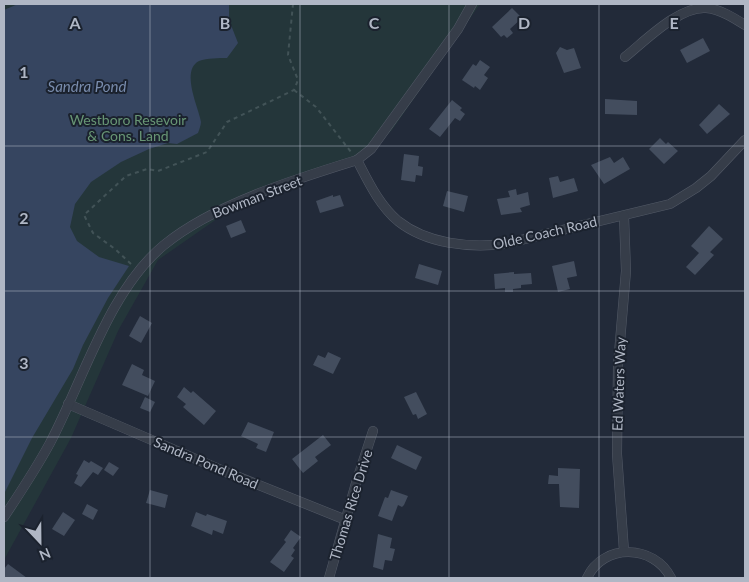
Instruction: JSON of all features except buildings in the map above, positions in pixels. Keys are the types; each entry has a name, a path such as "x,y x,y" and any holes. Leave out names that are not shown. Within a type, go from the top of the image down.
{"street":[{"name":"Bowman Street","path":"4,517 50,442 102,330 139,272 163,246 216,211 357,160 372,149 458,29 472,4"},
{"path":"625,57 686,11 706,8 722,13 745,25"},
{"name":"Olde Coach Road","path":"357,160 376,196 398,221 417,233 460,245 481,247 504,244 670,204 683,198 712,176 745,140"},
{"name":"Ed Waters Way","path":"624,216 626,271 618,365 617,454 624,551"},
{"name":"Sandra Pond Road","path":"68,404 226,472 346,520"},
{"name":"Thomas Rice Drive","path":"330,578 373,431"},
{"path":"587,578 599,561 606,556 624,551 642,554 656,561 661,564 671,578"}],"path":[{"path":"139,272 115,249 92,233 84,215 126,176 147,169 158,171 207,152 228,122 294,90 298,80 288,55 293,4"},
{"path":"294,90 320,112 357,160"}],"green space":[{"name":"Westboro Resevoir & Cons. Land","path":"4,4 480,4 392,130 371,151 257,191 158,260 119,329 71,438 4,560"}],"water":[{"name":"Sandra Pond","path":"18,4 229,4 229,20 238,43 227,58 202,60 194,66 191,73 191,81 201,122 198,133 177,144 168,143 149,149 121,162 91,182 75,204 70,227 77,241 99,257 129,266 108,298 83,345 73,369 32,438 4,494 4,10"}]}
